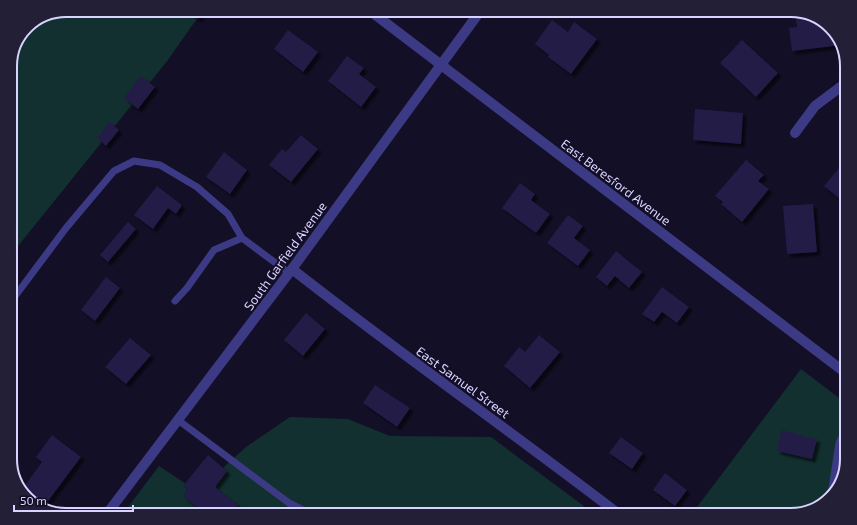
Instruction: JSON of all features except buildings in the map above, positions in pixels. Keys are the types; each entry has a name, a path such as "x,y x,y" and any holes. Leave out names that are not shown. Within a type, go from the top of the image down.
{"street":[{"name":"East Beresford Avenue","path":"378,17 840,369"},
{"name":"South Garfield Avenue","path":"111,508 290,271 476,17"},
{"path":"795,133 815,106 840,87"},
{"name":"East Samuel Street","path":"290,271 574,479 611,508"}],"lane":[{"path":"17,294 66,228 114,171 134,161 160,165 197,187 228,214 242,238 290,271"},
{"path":"174,301 187,288 214,250 242,238"},
{"path":"178,420 289,503 299,508"},
{"path":"834,482 840,441"}],"green space":[{"path":"66,17 198,17 168,60 17,247 17,63 22,44 27,36 39,25 47,21"},
{"path":"801,369 840,399 840,465 836,478 830,489 821,498 810,504 797,508 696,508"},
{"path":"290,417 348,419 390,436 491,437 587,508 127,508 159,466 197,491 246,447"}]}
